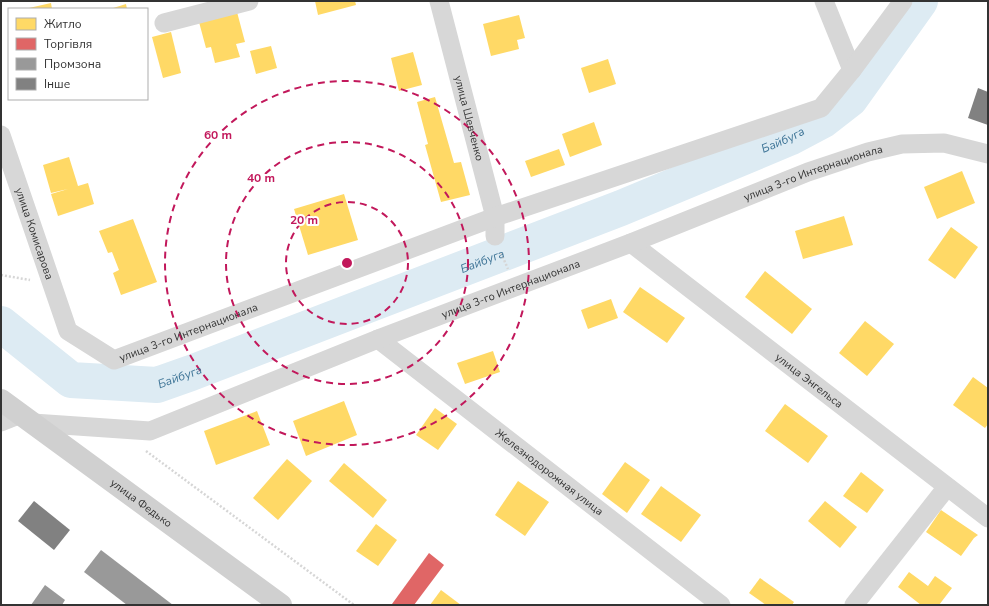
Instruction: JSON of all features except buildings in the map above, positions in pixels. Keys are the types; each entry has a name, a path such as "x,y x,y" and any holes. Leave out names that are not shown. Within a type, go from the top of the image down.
{"main road":[{"name":"улица Федько","path":"1,400 281,605"}],"street":[{"path":"164,23 250,1"},
{"name":"улица Шевченко","path":"439,1 495,217 495,236"},
{"path":"824,1 852,70"},
{"name":"улица 3-го Интернационала","path":"68,331 114,360 495,217 821,108 852,70 903,1"},
{"name":"улица Комисарова","path":"1,135 68,331"},
{"name":"улица 3-го Интернационала","path":"27,419 150,431 378,339 631,243 808,172 868,152 902,144 944,143 988,154"},
{"name":"улица Энгельса","path":"631,243 988,518"},
{"name":"Железнодорожная улица","path":"378,339 721,605"},
{"path":"1,422 27,419"},
{"path":"854,605 947,487"}],"path":[{"path":"1,275 52,284"},
{"path":"140,447 354,605"}],"waterway":[{"name":"Байбуга","path":"1,324 71,380 157,385 621,208 789,138 823,120 850,99 920,1"}]}
